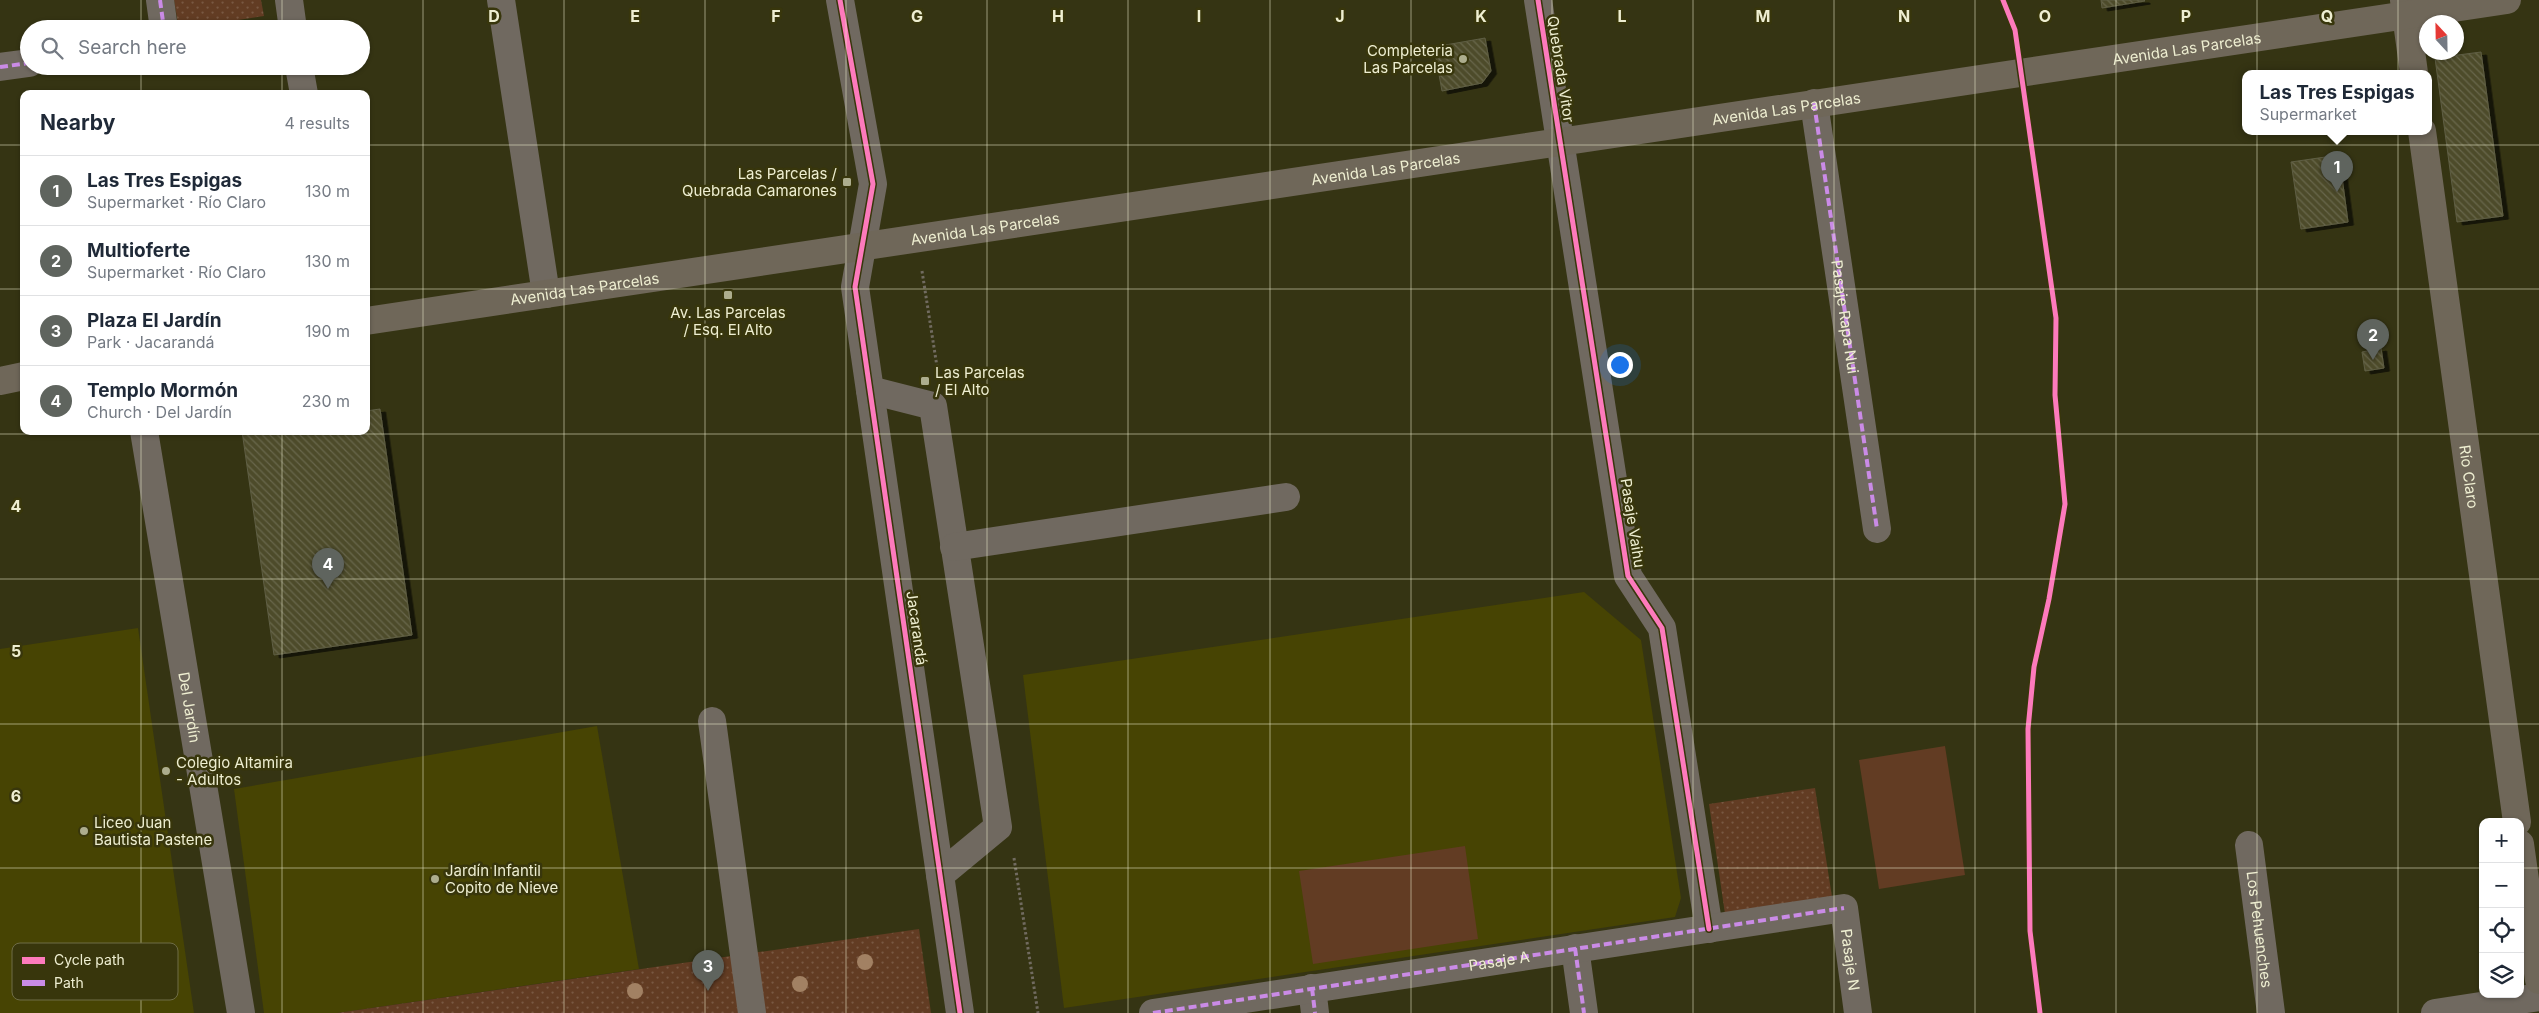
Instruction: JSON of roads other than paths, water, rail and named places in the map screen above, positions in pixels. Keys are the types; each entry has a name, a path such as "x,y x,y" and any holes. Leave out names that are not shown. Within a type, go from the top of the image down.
{"main road":[{"name":"Avenida Las Parcelas","path":"370,320 1814,103 2405,7 2507,0"},
{"path":"2405,7 2414,70"},
{"name":"Río Claro","path":"2423,135 2516,818"},
{"path":"0,381 20,377"},
{"path":"2523,863 2539,980"}],"street":[{"path":"160,0 163,20"},
{"path":"288,20 289,0"},
{"path":"501,0 546,294"},
{"name":"Jacarandá","path":"840,0 873,184 855,287 960,1013"},
{"name":"Quebrada Vitor","path":"1538,0 1560,141"},
{"path":"0,67 20,64"},
{"path":"301,75 303,90"},
{"name":"Pasaje Rapa Nui","path":"1814,103 1877,529"},
{"name":"Pasaje Vaihu","path":"1560,141 1628,576 1662,628 1709,928"},
{"path":"870,390 933,406 998,827 940,875"},
{"name":"Del Jardín","path":"145,435 241,1013"},
{"path":"954,547 1286,497"},
{"path":"712,721 752,1013"},
{"name":"Los Pehuenches","path":"2249,845 2271,1013"},
{"name":"Pasaje A","path":"1153,1013 1314,1001 1575,948 1844,908"},
{"name":"Pasaje N","path":"1844,908 1858,1013"},
{"path":"1575,948 1584,1013"},
{"path":"2435,1013 2539,997"}],"place":[{"name":"Completeria Las Parcelas","path":"1463,59"},
{"name":"Las Parcelas / Quebrada Camarones","path":"847,182"},
{"name":"Las Tres Espigas","path":"2337,192"},
{"name":"Av. Las Parcelas / Esq. El Alto","path":"728,295"},
{"name":"Multioferte","path":"2373,360"},
{"name":"Las Parcelas / El Alto","path":"925,381"},
{"name":"Templo Mormón","path":"328,589"},
{"name":"Colegio Altamira - Adultos","path":"166,771"},
{"name":"Liceo Juan Bautista Pastene","path":"84,831"},
{"name":"Jardín Infantil Copito de Nieve","path":"435,879"},
{"name":"Plaza El Jardín","path":"708,991"}]}
